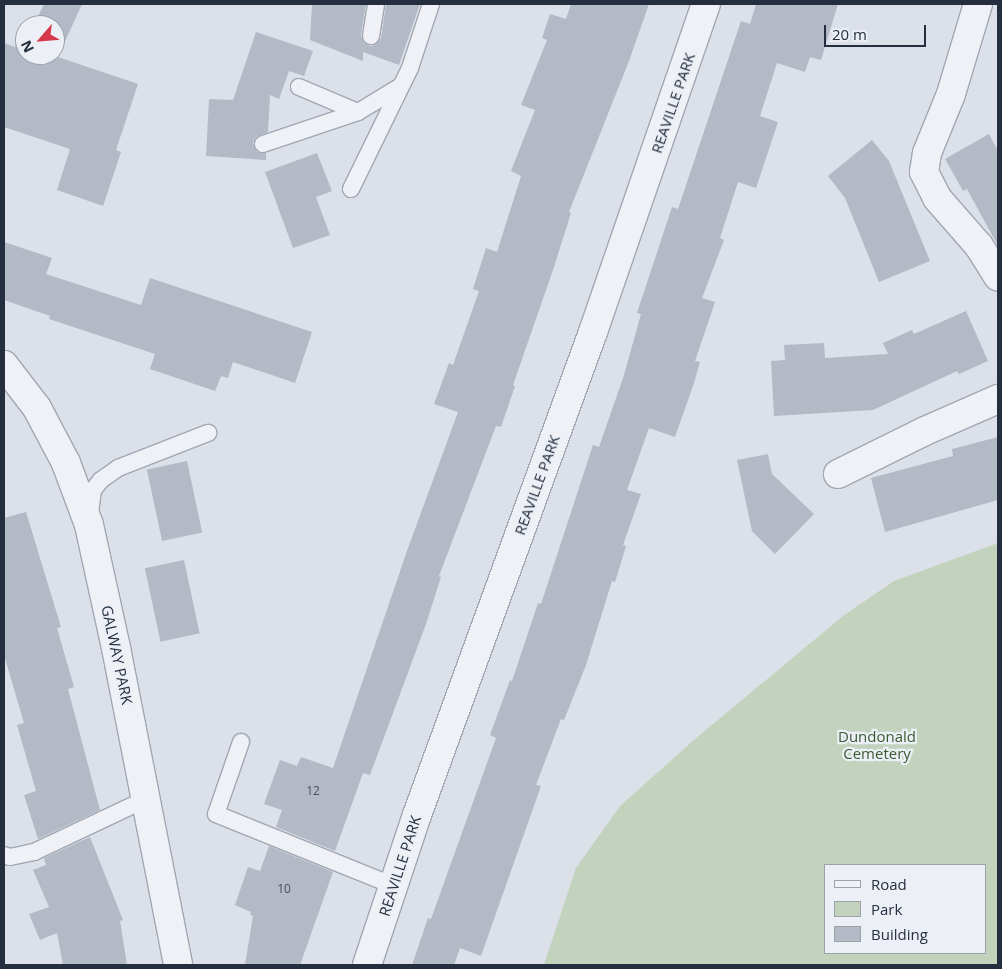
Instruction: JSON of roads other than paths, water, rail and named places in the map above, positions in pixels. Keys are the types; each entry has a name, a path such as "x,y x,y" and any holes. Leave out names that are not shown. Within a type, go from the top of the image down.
{"street":[{"name":"REAVILLE PARK","path":"368,965 394,886 596,323 706,4"},
{"path":"978,4 951,94 927,152 924,172 937,198 979,246 998,277"},
{"name":"GALWAY PARK","path":"4,365 37,408 66,463 88,524 116,648 178,965"},
{"path":"838,474 925,430 998,399"}],"lane":[{"path":"371,36 376,4"},
{"path":"351,189 410,68 431,4"},
{"path":"263,144 358,112 401,86"},
{"path":"299,87 358,112"},
{"path":"88,524 93,490 101,480 118,468 208,433"},
{"path":"241,742 216,814 394,886"},
{"path":"4,855 10,857 34,852 146,799"}],"park label":[{"name":"Dundonald Cemetery","path":"877,744"}]}
